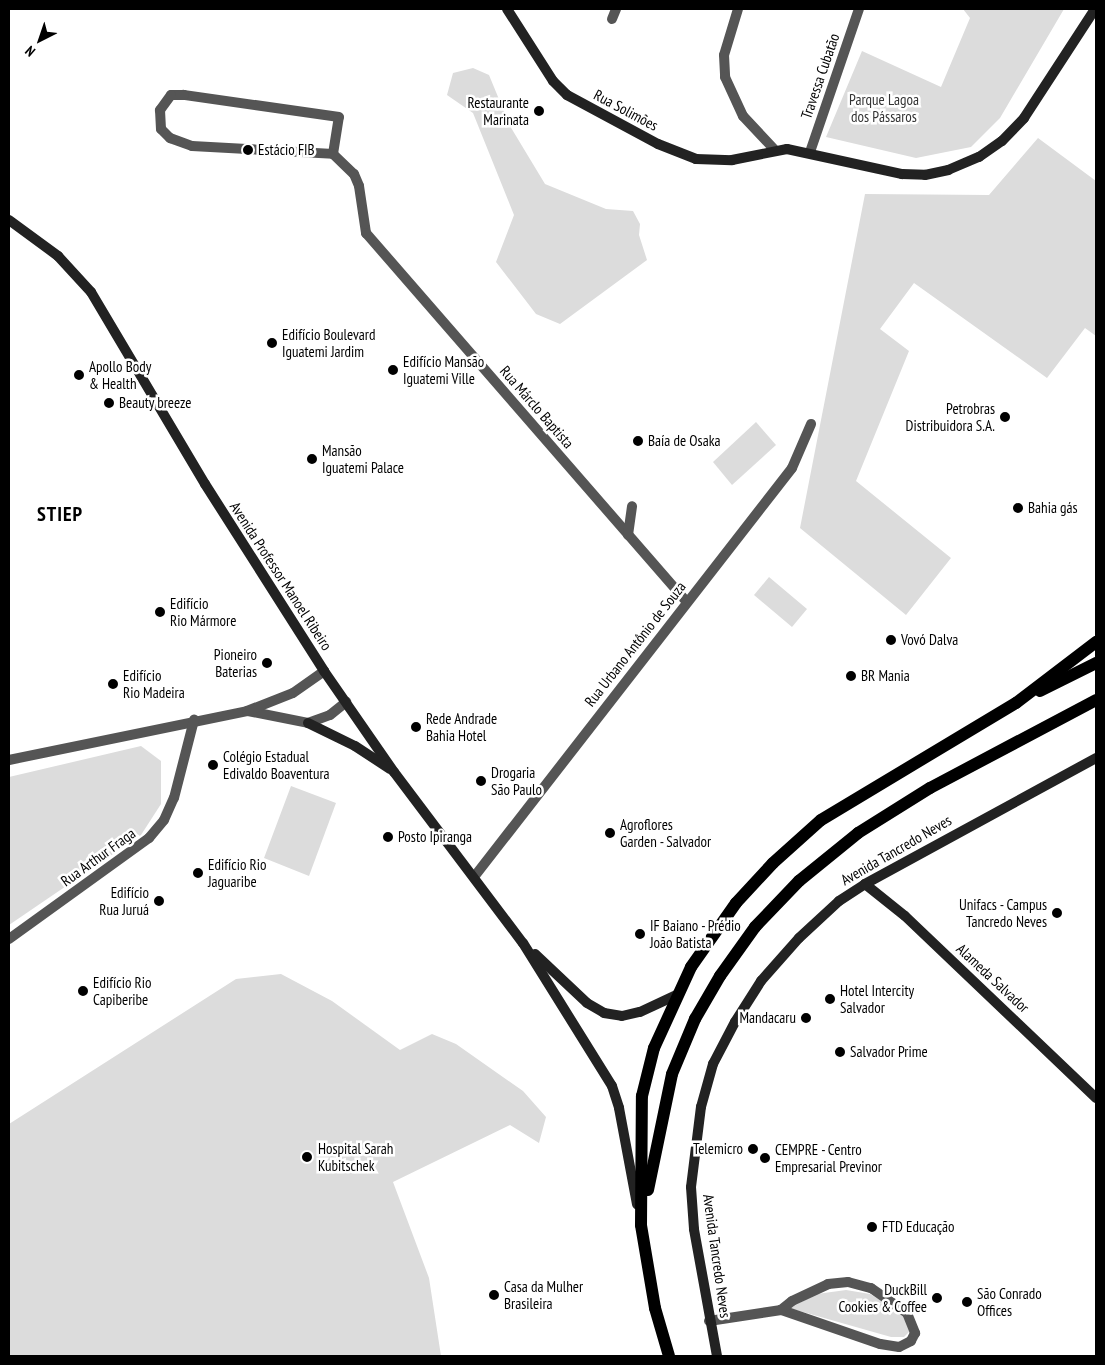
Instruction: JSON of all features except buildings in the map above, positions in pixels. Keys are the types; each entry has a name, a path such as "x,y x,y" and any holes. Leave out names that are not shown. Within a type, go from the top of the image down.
{"main road":[{"name":"Avenida Tancredo Neves","path":"668,1356 655,1308 641,1225 642,1096 654,1048 676,995 705,944 736,903 773,863 821,820 1016,703 1096,642"},
{"path":"1016,703 1096,663"},
{"name":"Avenida Tancredo Neves","path":"641,1225 672,1074 695,1019 720,976 755,927 799,881 858,834 930,788 1096,700"}],"street":[{"name":"Rua Solimões","path":"507,9 553,81 567,95 625,127 696,159 732,160 774,149 810,152 902,174 925,175 948,170 979,157 1002,141 1024,118 1095,9"},
{"path":"738,9 724,55 725,77 743,116 774,149"},
{"name":"Travessa Cubatão","path":"810,152 859,9"},
{"path":"184,95 339,117 333,154 192,146 170,138 161,128 160,110 171,96 184,95"},
{"name":"Rua Márclo Baptista","path":"333,154 354,174 359,186 366,233 686,601"},
{"name":"Avenida Professor Manoel Ribeiro","path":"9,220 13,226 58,256 91,292 205,484 324,671 394,772 523,943 612,1086 620,1108 641,1225"},
{"name":"Rua Urbano Antônio de Souza","path":"474,877 686,601 792,468 811,424"},
{"path":"628,535 632,506"},
{"path":"9,760 194,720 247,711 293,693 324,671"},
{"path":"308,723 330,715 346,702"},
{"path":"247,711 308,723 355,746 394,772"},
{"name":"Rua Arthur Fraga","path":"9,939 150,838 164,820 174,798 194,720"},
{"name":"Avenida Tancredo Neves","path":"717,1356 709,1320 691,1187 693,1150 713,1064 761,981 799,938 840,901 864,884 1096,758"},
{"name":"Alameda Salvador","path":"864,884 906,916 1096,1098"},
{"name":"Avenida Professor Manoel Ribeiro","path":"523,943 587,1004 604,1012 622,1016 640,1012 676,995"},
{"path":"709,1320 781,1310 898,1347 911,1341 915,1333 907,1313 891,1300 871,1288 848,1282 828,1284 792,1301 781,1310"}],"green space":[{"name":"Parque Lagoa dos Pássaros","path":"963,9 1064,9 1000,118 971,147 916,158 826,137 862,51 941,87 970,18"},
{"path":"473,68 489,75 510,126 545,184 606,209 633,211 640,224 639,235 647,260 560,324 536,314 496,262 514,215 473,113 447,95 453,73"},
{"path":"1038,138 1096,181 1096,336 1085,328 1047,378 914,283 880,329 909,351 856,481 951,558 906,615 800,528 865,194 989,195"},
{"path":"756,422 776,445 732,485 713,462"},
{"path":"769,577 807,609 792,627 754,595"},
{"path":"141,746 161,761 161,804 141,835 9,925 9,777"},
{"path":"291,786 336,803 309,876 264,858"},
{"name":"Hospital Sarah Kubitschek","path":"281,974 332,1001 400,1050 432,1034 456,1044 523,1091 546,1117 539,1143 510,1125 393,1182 429,1278 441,1356 9,1356 9,1124 236,979"},
{"path":"846,1290 870,1294 897,1310 907,1319 910,1331 904,1337 891,1337 789,1308 817,1294"}],"place":[{"name":"Restaurante Marinata","path":"539,111"},
{"name":"Estácio FIB","path":"248,150"},
{"name":"Edifício Boulevard Iguatemi Jardim","path":"272,343"},
{"name":"Edifício Mansão Iguatemi Ville","path":"393,370"},
{"name":"Apollo Body & Health","path":"79,375"},
{"name":"Beauty breeze","path":"109,403"},
{"name":"Petrobras Distribuidora S.A.","path":"1005,417"},
{"name":"Baía de Osaka","path":"638,441"},
{"name":"Mansão Iguatemi Palace","path":"312,459"},
{"name":"Bahia gás","path":"1018,508"},
{"name":"Edifício Rio Mármore","path":"160,612"},
{"name":"Vovó Dalva","path":"891,640"},
{"name":"Pioneiro Baterias","path":"267,663"},
{"name":"BR Mania","path":"851,676"},
{"name":"Edifício Rio Madeira","path":"113,684"},
{"name":"Rede Andrade Bahia Hotel","path":"416,727"},
{"name":"Colégio Estadual Edivaldo Boaventura","path":"213,765"},
{"name":"Drogaria São Paulo","path":"481,781"},
{"name":"Agroflores Garden - Salvador","path":"610,833"},
{"name":"Posto Ipiranga","path":"388,837"},
{"name":"Edifício Rio Jaguaribe","path":"198,873"},
{"name":"Edifício Rua Juruá","path":"159,901"},
{"name":"Unifacs - Campus Tancredo Neves","path":"1057,913"},
{"name":"IF Baiano - Prédio João Batista","path":"640,934"},
{"name":"Edifício Rio Capiberibe","path":"83,991"},
{"name":"Hotel Intercity Salvador","path":"830,999"},
{"name":"Mandacaru","path":"806,1018"},
{"name":"Salvador Prime","path":"840,1052"},
{"name":"Telemicro","path":"753,1149"},
{"name":"Hospital Sarah Kubitschek","path":"307,1157"},
{"name":"CEMPRE - Centro Empresarial Previnor","path":"765,1158"},
{"name":"FTD Educação","path":"872,1227"},
{"name":"Casa da Mulher Brasileira","path":"494,1295"},
{"name":"DuckBill Cookies & Coffee","path":"937,1298"},
{"name":"São Conrado Offices","path":"967,1302"}],"district":[{"name":"STIEP","path":"60,514"}]}
